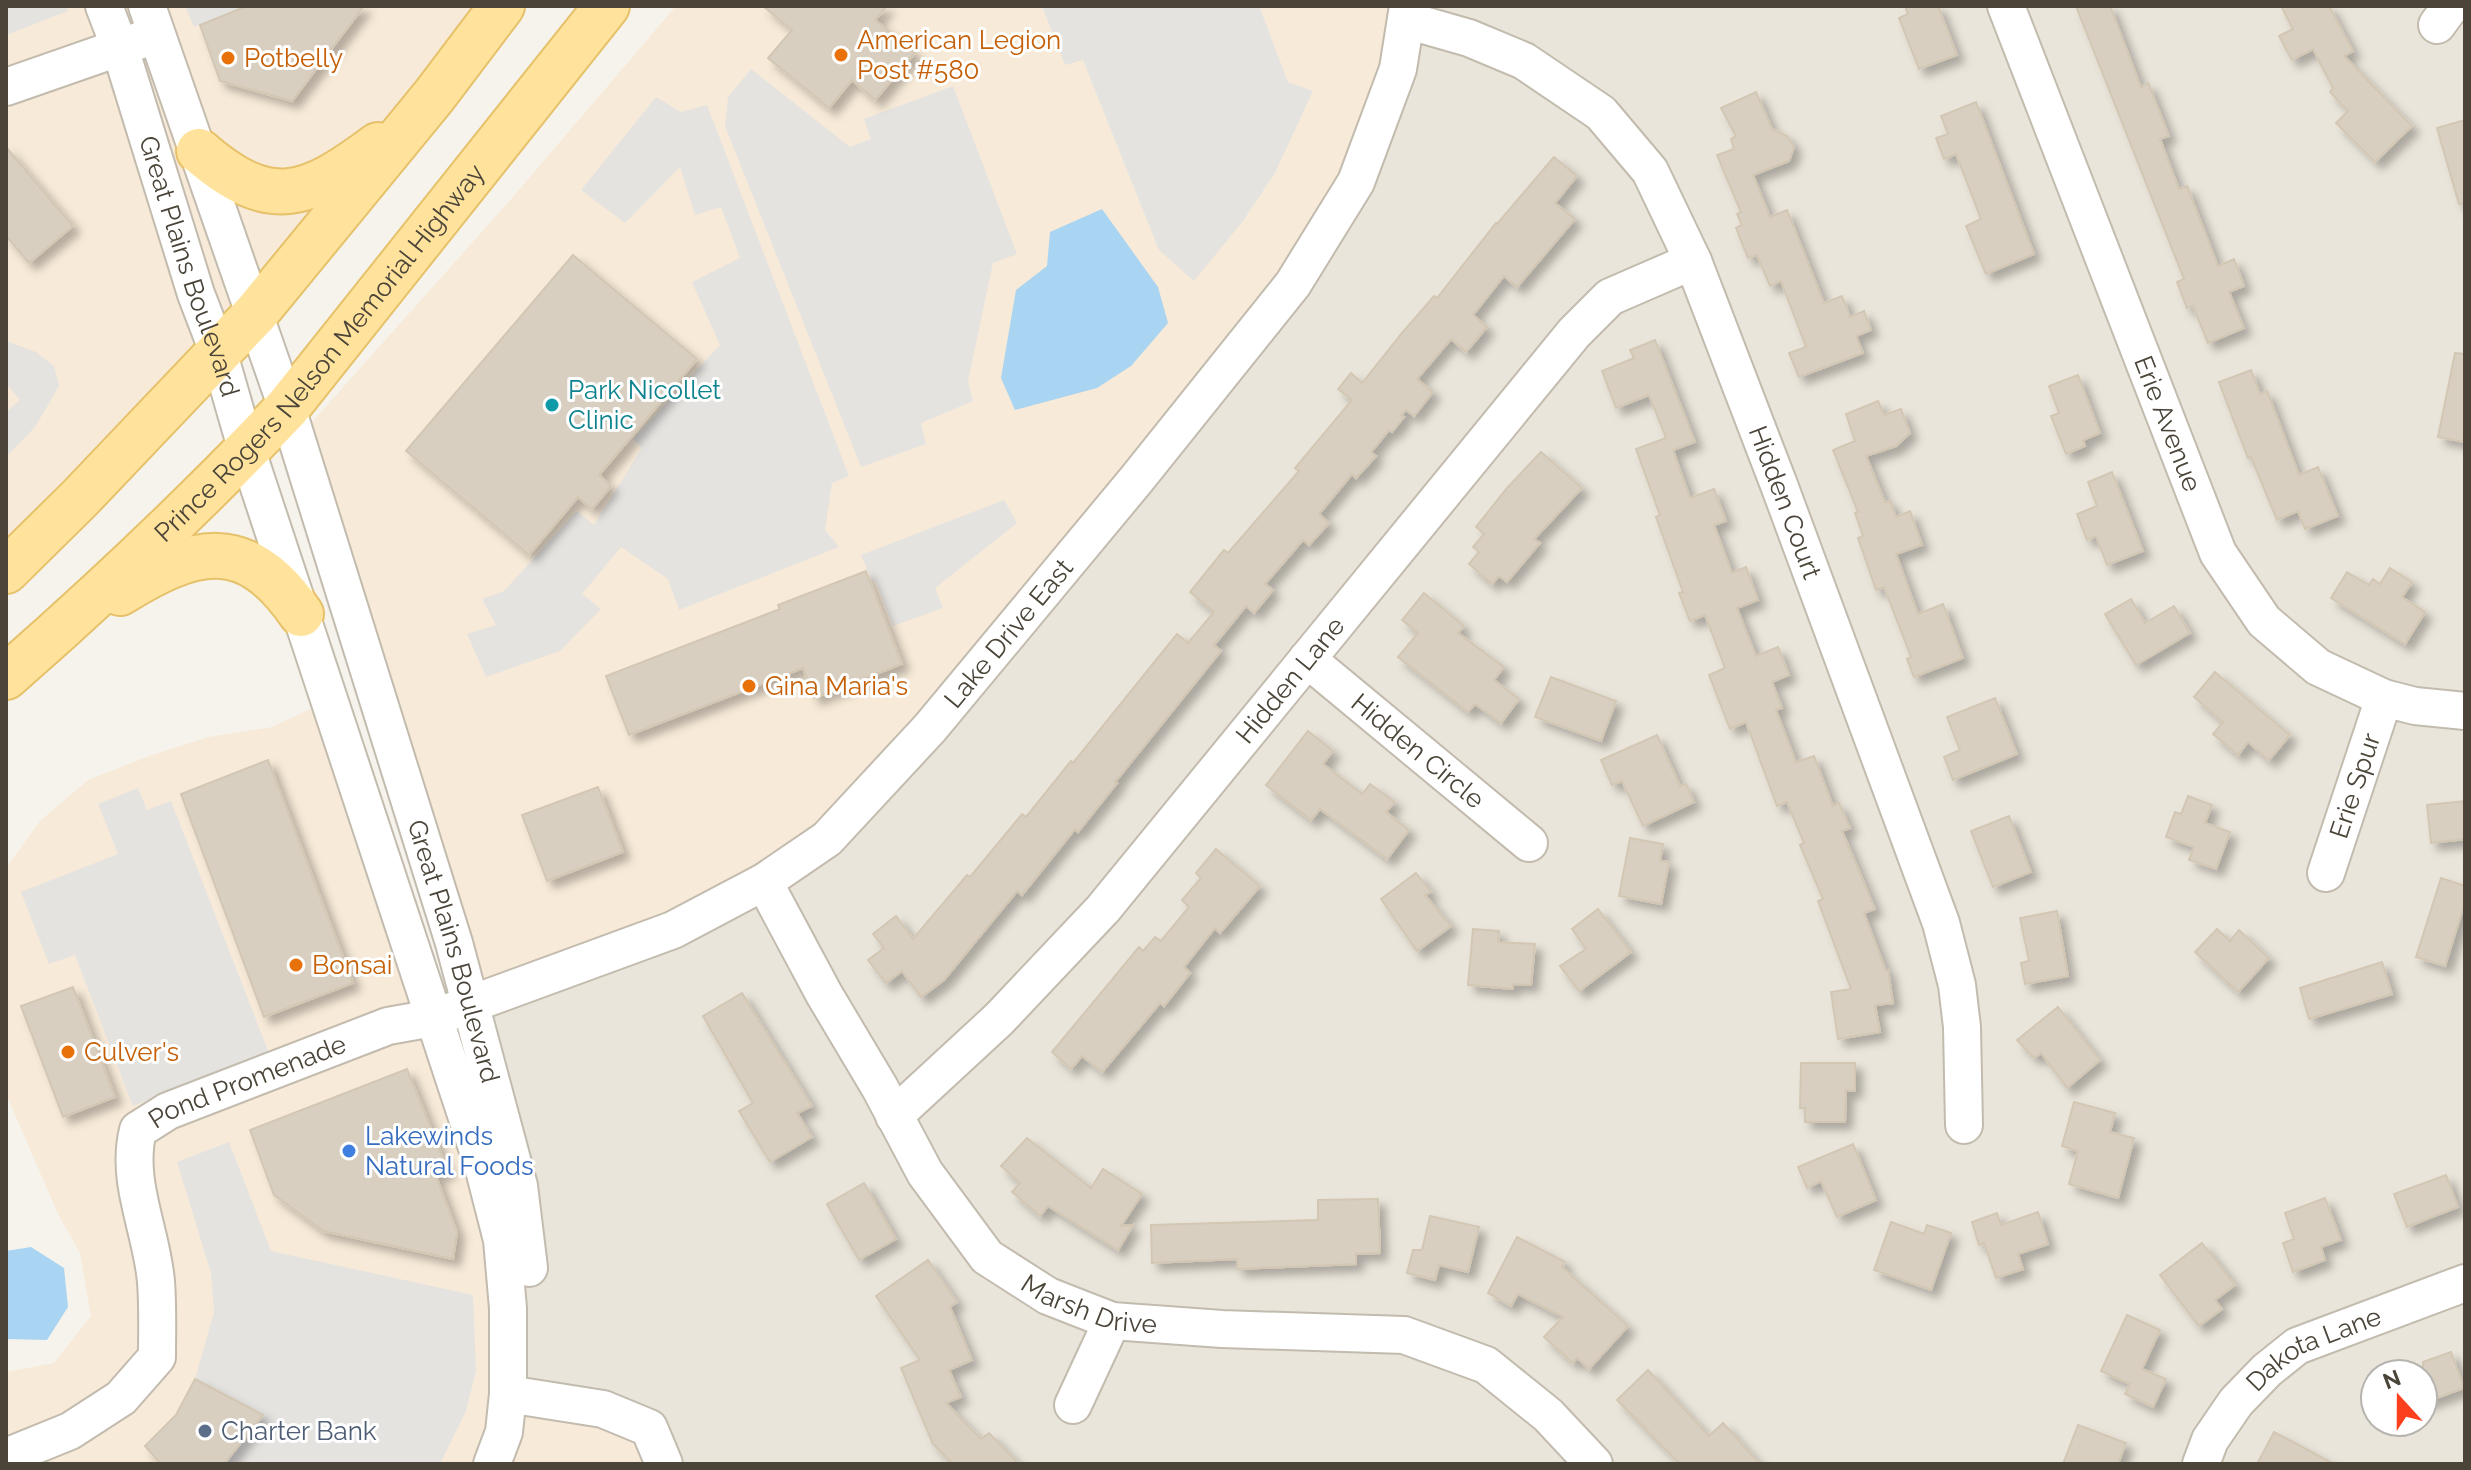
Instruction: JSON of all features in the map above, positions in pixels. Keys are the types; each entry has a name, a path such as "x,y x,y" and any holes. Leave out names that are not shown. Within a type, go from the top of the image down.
{"main road":[{"path":"6,571 256,313 434,96 502,6"},
{"name":"Prince Rogers Nelson Memorial Highway","path":"6,677 61,630 247,451 287,408 607,6"},
{"path":"199,151 231,177 261,190 285,191 309,186 342,170 376,146 434,96"},
{"path":"61,630 145,577 201,556 220,555 250,564 279,585 301,614"}],"street":[{"name":"Great Plains Boulevard","path":"104,6 483,1166 502,1240 508,1308 508,1394"},
{"name":"Erie Avenue","path":"2006,6 2218,553 2264,621 2318,667 2384,698 2415,706 2465,711"},
{"name":"Hidden Court","path":"1407,13 1524,61 1601,113 1650,171 1693,261 1941,923 1957,985 1962,1027 1964,1125"},
{"name":"Lake Drive East","path":"388,1026 433,1018 673,930 764,882 827,839 930,728 1293,284 1356,182 1398,69 1407,13"},
{"name":"Great Plains Boulevard","path":"152,20 287,408 471,1004 519,1186 529,1274 527,1339 508,1394"},
{"path":"6,87 120,48 152,20"},
{"name":"Hidden Lane","path":"894,1116 999,1019 1103,909 1574,333 1610,297 1693,261"},
{"name":"Hidden Circle","path":"1307,659 1529,843"},
{"name":"Erie Spur","path":"2326,873 2384,698"},
{"name":"Marsh Drive","path":"764,882 925,1173 987,1257 1048,1296 1112,1321 1222,1329 1404,1335 1486,1365 1548,1415 1594,1464"},
{"name":"Pond Promenade","path":"6,1457 70,1431 121,1398 157,1357 156,1280 138,1195 133,1152 138,1130 168,1111 388,1026"},
{"name":"Dakota Lane","path":"2201,1464 2210,1440 2236,1402 2267,1370 2297,1346 2465,1283"},
{"path":"1073,1405 1112,1321"},
{"path":"492,1464 504,1432 508,1394 603,1409 649,1428 664,1464"}],"shaded area":[{"path":"6,6 496,6 6,571"},
{"path":"6,6 66,6 68,11 6,35"},
{"path":"185,6 247,6 194,27"},
{"path":"676,6 1408,6 1360,172 839,826 737,896 471,1004 297,439 512,198"},
{"path":"1042,6 1259,6 1288,82 1313,91 1275,173 1243,221 1194,281 1159,250 1083,60 1065,65"},
{"path":"1396,6 2465,6 2465,1464 664,1464 508,1394 527,1333 524,1231 471,1004"},
{"path":"751,69 850,147 871,139 864,119 953,86 1017,254 993,263 968,381 973,401 921,423 926,444 861,467 725,126 728,97"},
{"path":"656,97 681,112 707,105 849,476 832,483 825,530 839,547 679,610 668,579 621,547 582,594 601,609 560,651 486,677 467,634 496,625 482,599 504,591 577,511 594,525 642,448 633,439 720,345 692,282 740,258 721,207 695,215 680,167 625,223 581,190"},
{"path":"6,341 36,352 54,366 59,386 35,427 6,457 6,412 20,400 6,383"},
{"path":"1004,500 1017,523 935,588 943,608 893,626 876,582 872,581 861,555"},
{"path":"329,700 494,1207 508,1394 603,1409 668,1464 6,1464 6,1372 54,1363 91,1316 80,1253 58,1214 6,1094 6,868 40,821 88,780 209,737 272,727"},
{"path":"138,788 147,810 171,801 269,1053 133,1106 75,955 49,964 21,892 118,854 98,804"},
{"path":"229,1142 271,1251 473,1295 476,1371 466,1411 440,1464 224,1464 263,1415 195,1379 214,1312 211,1273 177,1162"}],"water":[{"path":"1102,209 1158,287 1168,323 1131,366 1097,388 1015,410 1001,378 1016,290 1047,266 1050,232"},
{"path":"31,1247 64,1268 68,1307 47,1340 6,1339 6,1251"}],"building":[{"path":"247,6 364,6 292,101 220,81 200,25"},
{"name":"American Legion Post #580","path":"763,6 887,6 875,20 915,53 875,100 852,80 829,108 768,58 792,30"},
{"path":"1905,6 1938,6 1957,55 1919,69 1899,18 1908,14"},
{"path":"2076,6 2110,6 2141,87 2148,83 2169,136 2160,139 2179,189 2187,186 2218,266 2234,259 2244,286 2229,292 2244,328 2208,343 2193,306 2187,308 2177,282 2184,279"},
{"path":"2281,6 2329,6 2353,51 2344,56 2412,126 2375,162 2336,123 2348,111 2330,92 2333,88 2313,49 2292,60 2279,36 2293,29"},
{"path":"1756,92 1772,129 1787,136 1794,147 1789,161 1753,175 1770,217 1787,210 1824,303 1842,296 1850,317 1864,311 1871,330 1856,336 1863,353 1799,377 1789,353 1806,347 1781,281 1770,286 1757,255 1748,258 1736,228 1742,225 1737,214 1741,212 1717,155 1734,149 1731,139 1736,136 1721,108"},
{"path":"1976,102 2034,254 1986,274 1966,226 1981,219 1956,154 1944,159 1936,138 1948,134 1941,116"},
{"path":"2465,120 2465,203 2459,204 2437,128"},
{"path":"6,147 73,226 29,263 6,236"},
{"path":"1554,157 1577,176 1555,203 1575,219 1517,287 1504,276 1473,315 1487,327 1466,352 1451,339 1417,379 1433,392 1414,416 1406,410 1401,415 1404,417 1392,432 1389,430 1371,452 1376,456 1356,478 1352,474 1319,514 1329,523 1309,545 1303,540 1265,584 1273,590 1254,613 1246,606 1214,645 1221,651 1078,832 1075,829 1022,895 1017,891 944,980 921,997 902,971 886,983 868,960 884,948 873,934 896,916 913,939 1022,814 1026,817 1071,761 1073,763 1177,634 1188,643 1214,612 1190,592 1224,550 1228,553 1299,471 1295,468 1352,400 1338,389 1351,373 1362,383"},
{"name":"Park Nicollet Clinic","path":"573,255 697,359 599,475 611,486 592,509 578,497 529,555 406,451"},
{"path":"1655,340 1695,442 1673,450 1690,498 1714,489 1726,521 1714,525 1732,573 1746,567 1758,600 1737,608 1756,656 1778,647 1789,675 1772,682 1782,708 1776,710 1796,762 1814,756 1833,806 1839,803 1850,828 1842,831 1875,909 1864,913 1888,970 1893,1003 1875,1005 1880,1032 1838,1039 1831,992 1851,989 1818,901 1823,899 1800,845 1804,843 1787,802 1777,806 1746,722 1730,729 1709,675 1725,668 1705,615 1690,621 1656,517 1660,515 1636,449 1666,438 1649,395 1616,408 1602,371 1634,358 1630,350"},
{"path":"2455,353 2465,354 2465,442 2438,437"},
{"path":"2251,370 2260,394 2267,391 2299,475 2318,467 2338,516 2305,529 2298,511 2277,520 2251,457 2248,458 2219,382"},
{"path":"2078,375 2100,433 2083,440 2085,446 2066,454 2051,416 2059,413 2049,386"},
{"path":"1878,401 1884,415 1901,409 1910,433 1896,446 1866,456 1885,502 1890,501 1896,517 1910,511 1922,545 1896,554 1918,614 1943,604 1963,658 1914,677 1907,659 1911,657 1884,587 1876,590 1858,538 1863,536 1855,513 1858,512 1833,450 1855,441 1846,414"},
{"path":"1541,452 1582,488 1534,539 1540,543 1507,582 1499,576 1492,584 1469,564 1479,552 1473,547 1484,534 1476,527"},
{"path":"2112,472 2143,551 2107,565 2096,536 2087,540 2077,514 2097,506 2088,482"},
{"path":"2390,568 2412,582 2402,597 2425,612 2405,644 2331,598 2347,572 2369,585 2373,579 2380,584"},
{"path":"866,571 902,664 814,698 803,668 629,735 606,676 780,609 778,605"},
{"path":"1424,593 1464,626 1458,633 1504,667 1494,680 1519,699 1501,723 1475,704 1468,712 1398,657 1418,633 1402,620"},
{"path":"2131,599 2145,623 2174,606 2190,633 2136,665 2105,614"},
{"path":"2215,672 2290,735 2269,760 2248,742 2238,755 2213,734 2223,722 2194,697"},
{"path":"1551,677 1616,701 1601,741 1535,717"},
{"path":"1995,698 2017,754 1953,780 1944,757 1960,750 1947,717"},
{"path":"1308,731 1333,751 1323,764 1362,794 1370,784 1395,802 1386,812 1409,830 1387,859 1320,809 1311,820 1266,785"},
{"path":"1657,735 1680,786 1686,784 1694,802 1643,826 1622,781 1612,785 1601,760"},
{"path":"268,760 353,983 264,1017 181,794"},
{"path":"598,787 623,852 547,881 522,815"},
{"path":"2188,796 2212,805 2205,823 2230,832 2216,869 2189,860 2194,847 2166,837 2175,812 2181,814"},
{"path":"2465,801 2465,839 2431,843 2427,805"},
{"path":"2009,816 2031,872 1993,887 1971,831"},
{"path":"1630,838 1663,844 1660,861 1669,862 1661,904 1619,896"},
{"path":"1216,849 1260,886 1220,933 1215,928 1184,967 1190,973 1164,1006 1160,1003 1102,1072 1082,1056 1071,1069 1052,1052 1139,947 1143,951 1155,937 1161,941 1189,907 1182,900 1201,878 1196,873"},
{"path":"1416,873 1431,892 1425,895 1451,926 1417,951 1381,899"},
{"path":"2441,878 2465,886 2465,902 2445,966 2416,957"},
{"path":"1598,909 1631,952 1579,991 1560,966 1586,949 1572,929"},
{"path":"2057,911 2068,976 2025,984 2021,963 2029,961 2020,918"},
{"path":"1473,929 1499,931 1498,942 1535,944 1531,985 1513,984 1513,989 1468,985"},
{"path":"2217,929 2230,941 2239,930 2269,958 2238,992 2195,952"},
{"path":"2382,962 2392,994 2309,1019 2300,988"},
{"name":"Culver's","path":"73,987 115,1097 63,1117 21,1006"},
{"path":"742,993 812,1106 797,1113 812,1137 770,1162 739,1111 753,1103 703,1016"},
{"path":"2058,1007 2100,1060 2067,1088 2041,1053 2034,1058 2017,1040"},
{"path":"1801,1063 1855,1063 1855,1091 1846,1090 1845,1122 1805,1122 1805,1108 1800,1108"},
{"name":"Lakewinds Natural Foods","path":"407,1069 448,1171 436,1176 457,1232 453,1259 323,1231 274,1195 250,1130"},
{"path":"2074,1102 2115,1113 2110,1132 2134,1138 2118,1198 2069,1184 2078,1151 2062,1146"},
{"path":"1027,1138 1091,1188 1103,1169 1142,1194 1121,1226 1133,1225 1118,1250 1048,1206 1040,1216 1012,1192 1020,1183 1001,1166"},
{"path":"1853,1144 1876,1200 1837,1217 1821,1181 1807,1188 1798,1167"},
{"path":"2446,1175 2458,1207 2407,1227 2394,1194"},
{"path":"864,1183 896,1239 859,1260 827,1204"},
{"path":"2325,1198 2341,1240 2321,1247 2325,1260 2293,1272 2283,1243 2294,1239 2285,1213"},
{"path":"1378,1199 1380,1253 1356,1254 1356,1264 1237,1269 1237,1259 1152,1263 1151,1225 1318,1220 1318,1200"},
{"path":"2038,1212 2048,1244 2018,1254 2023,1269 1996,1278 1984,1243 1979,1245 1972,1222 1997,1213 2001,1225"},
{"path":"1430,1216 1479,1227 1468,1272 1439,1265 1435,1280 1407,1273 1413,1250 1422,1250"},
{"path":"1891,1222 1924,1234 1927,1225 1951,1233 1931,1290 1874,1270"},
{"path":"1517,1237 1565,1262 1562,1267 1628,1326 1589,1369 1577,1358 1573,1363 1544,1337 1563,1317 1518,1294 1511,1306 1488,1293"},
{"path":"2202,1243 2235,1285 2215,1300 2222,1309 2199,1326 2160,1275"},
{"path":"928,1260 957,1302 950,1307 972,1360 949,1370 961,1397 946,1403 981,1439 989,1433 1019,1464 953,1464 933,1444 901,1368 920,1360 876,1296"},
{"path":"2127,1315 2160,1330 2142,1369 2166,1379 2153,1407 2125,1394 2130,1384 2101,1371"},
{"path":"2451,1352 2464,1388 2439,1397 2439,1358 2434,1358"},
{"path":"1648,1370 1709,1436 1723,1423 1760,1464 1680,1464 1617,1400"},
{"name":"Charter Bank","path":"195,1379 263,1415 224,1464 161,1464 145,1446 176,1415"},
{"path":"2078,1425 2126,1443 2118,1464 2063,1464"},
{"path":"2274,1432 2334,1464 2257,1464"}],"place":[{"name":"American Legion Post #580","path":"841,55"},
{"name":"Potbelly","path":"228,58"},
{"name":"Park Nicollet Clinic","path":"552,405"},
{"name":"Gina Maria's","path":"749,686"},
{"name":"Bonsai","path":"296,965"},
{"name":"Culver's","path":"68,1052"},
{"name":"Lakewinds Natural Foods","path":"349,1151"},
{"name":"Charter Bank","path":"205,1431"}]}
